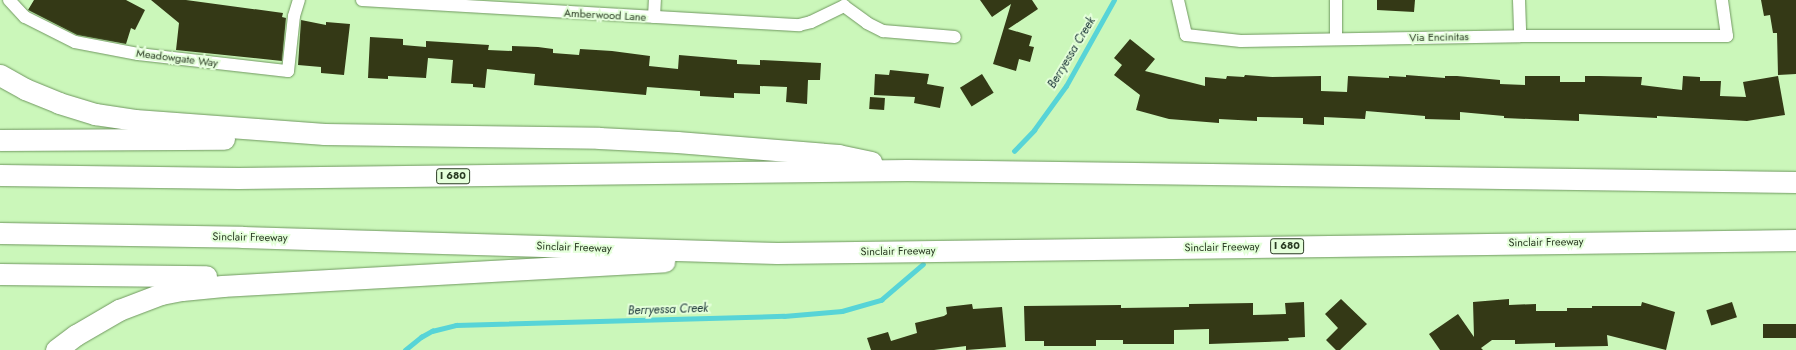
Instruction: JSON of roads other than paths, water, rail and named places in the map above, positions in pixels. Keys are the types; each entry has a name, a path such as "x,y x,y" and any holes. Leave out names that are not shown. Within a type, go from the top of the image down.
{"highway":[{"path":"0,75 25,89 59,103 114,118 324,134 599,138 677,142 838,155 907,170"},
{"path":"0,140 266,139 324,134"},
{"name":"I 680","path":"0,175 238,178 907,170 1796,182"},
{"name":"Sinclair Freeway","path":"0,233 258,237 777,253 1796,240"},
{"path":"56,350 100,320 119,310 161,294 203,287 345,278 645,263 777,253"},
{"path":"0,274 345,278"}],"street":[{"name":"Meadowgate Way","path":"9,0 25,17 75,42 138,54 288,71 294,16 299,0"},
{"name":"Amberwood Lane","path":"362,0 467,3 654,18 799,25 811,22 844,3"},
{"path":"654,18 655,0"},
{"name":"Via Encinitas","path":"1178,0 1186,35 1240,41 1336,38 1520,36 1727,36 1722,0"},
{"path":"1336,0 1336,38"},
{"path":"1520,0 1520,36"},
{"path":"844,3 867,23 883,32 955,37"}],"waterway":[{"name":"Berryessa Creek","path":"1014,151 1034,130 1066,86 1114,0"},
{"name":"Berryessa Creek","path":"405,350 421,337 432,331 456,325 784,316 842,311 881,300 923,264"}]}
